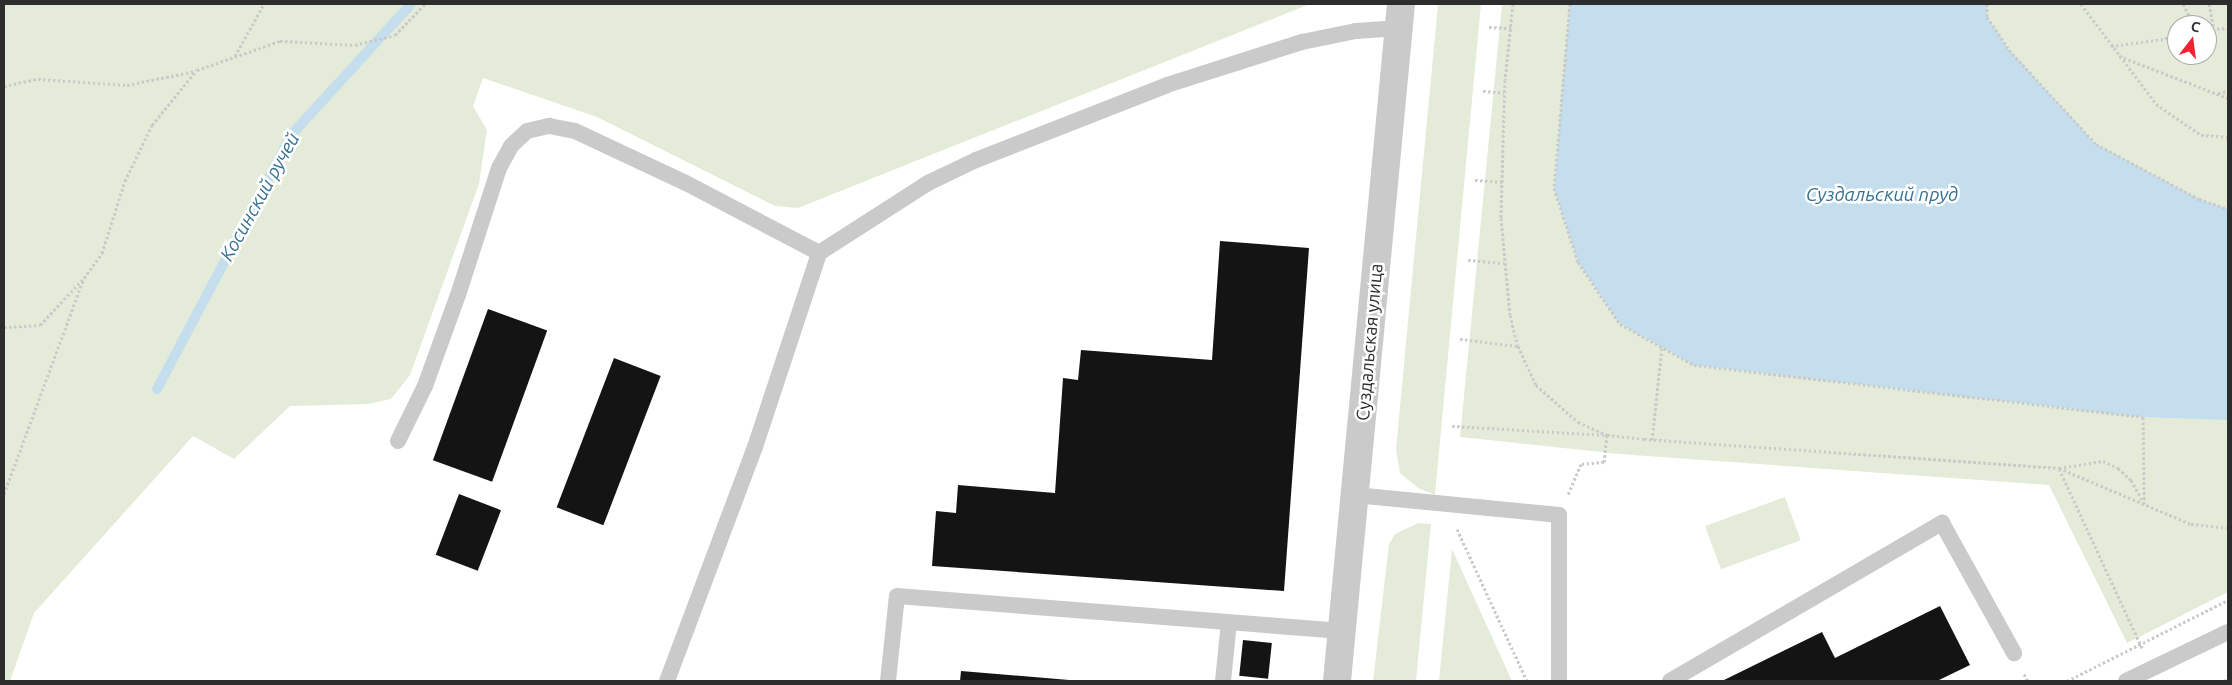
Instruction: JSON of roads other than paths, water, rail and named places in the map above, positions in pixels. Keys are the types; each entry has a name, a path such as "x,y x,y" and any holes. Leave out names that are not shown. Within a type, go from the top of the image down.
{"street":[{"name":"Суздальская улица","path":"1337,681 1400,16"}],"lane":[{"path":"668,681 755,447 819,252 928,183 968,164 1167,85 1302,42 1356,31 1400,16"},
{"path":"398,441 445,332 499,168 511,146 527,131 549,126 575,131 692,186 819,252"},
{"path":"1355,495 1559,515 1560,681"},
{"path":"1670,681 1942,523 2014,653"},
{"path":"888,681 896,596 1342,631"},
{"path":"1223,681 1229,622"},
{"path":"2126,681 2228,632"}],"water":[{"name":"Суздальский пруд","path":"1570,4 1987,4 1987,17 2009,50 2096,144 2199,199 2228,209 2228,420 2143,417 1694,365 1620,324 1578,262 1554,188"}],"waterway":[{"name":"Косинский ручей","path":"157,389 292,134 411,4"}]}
